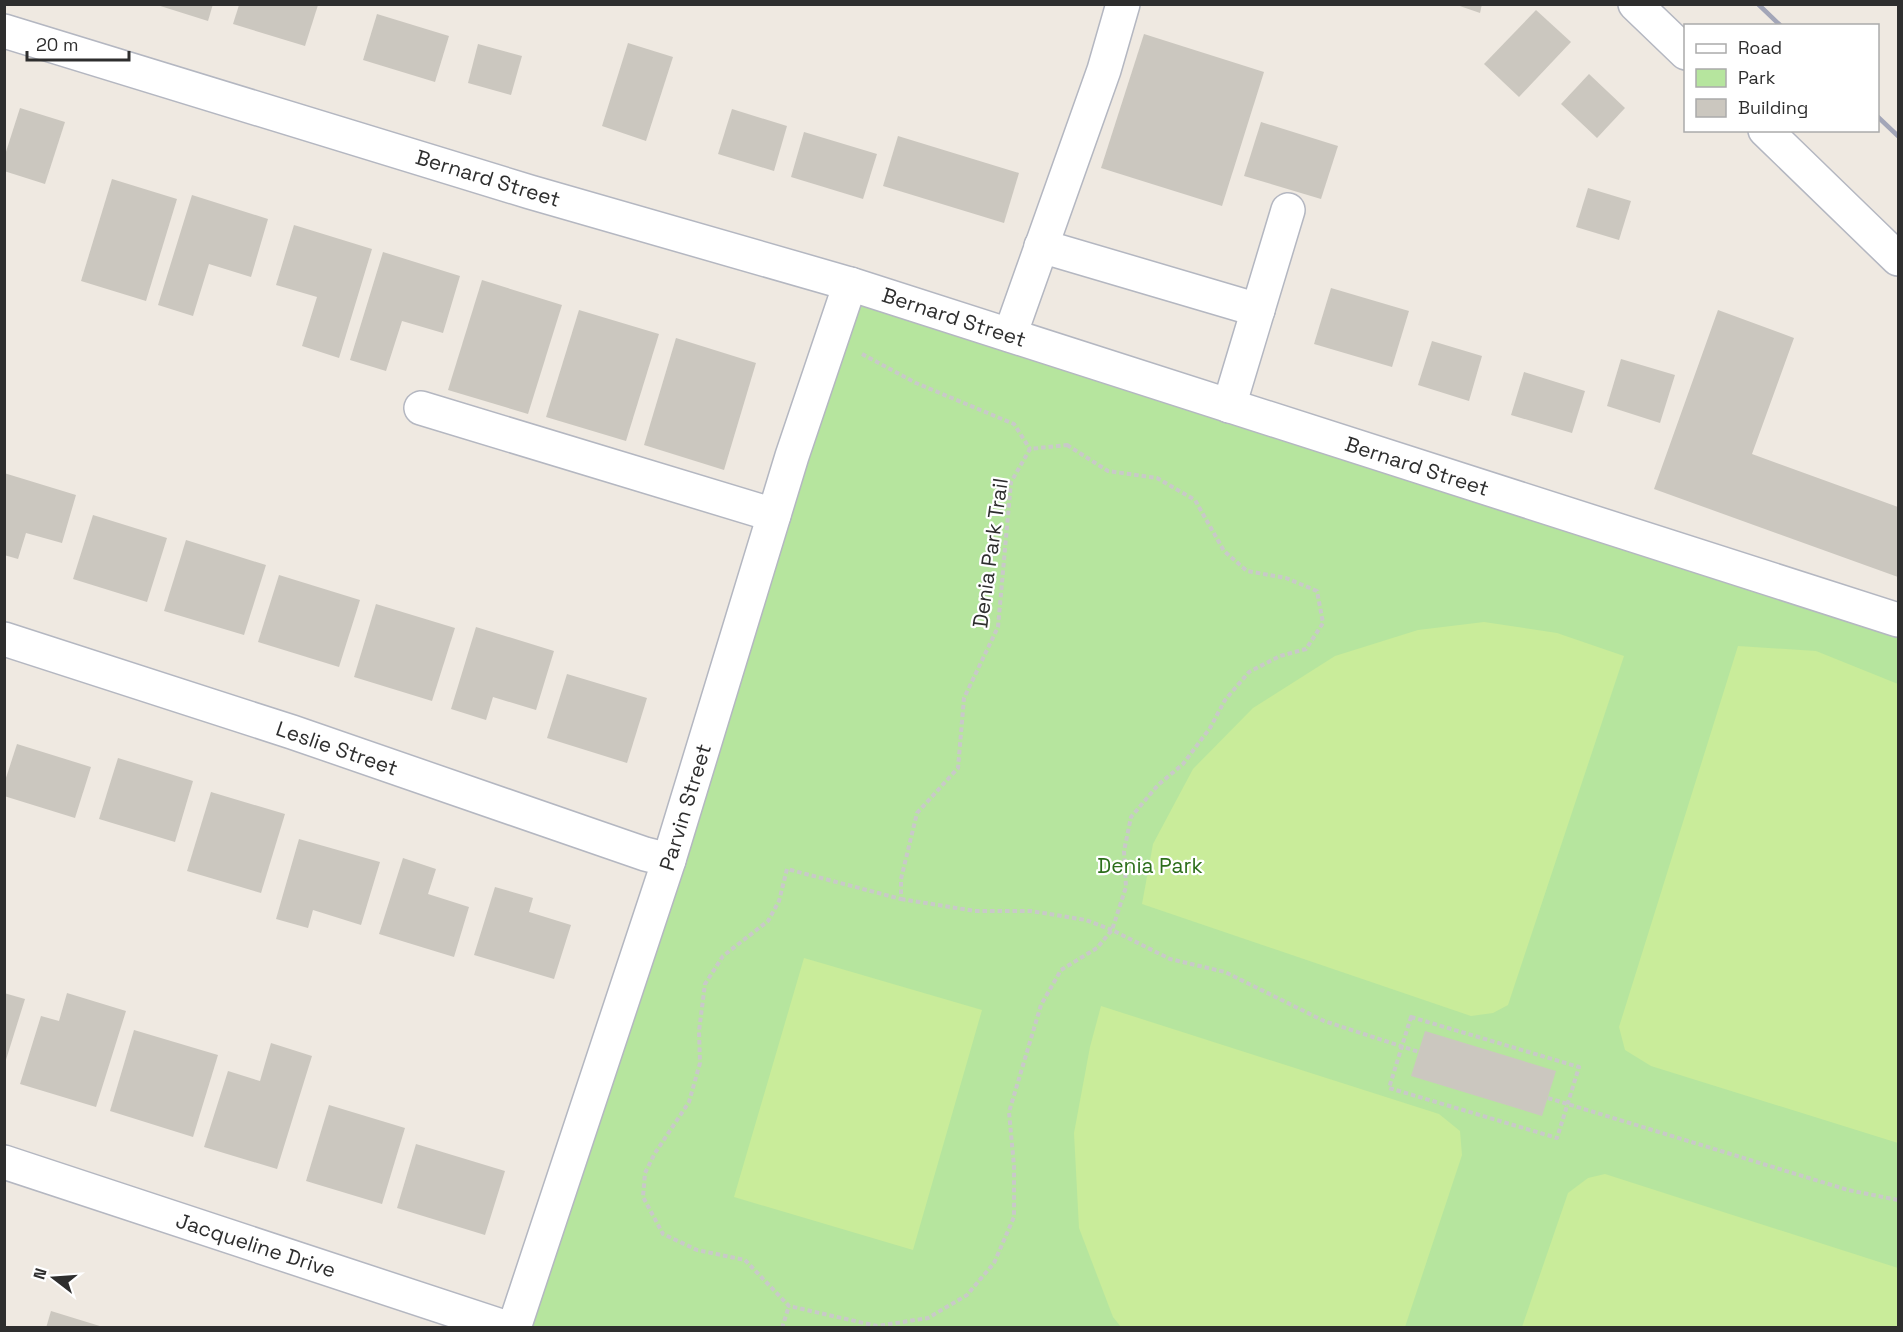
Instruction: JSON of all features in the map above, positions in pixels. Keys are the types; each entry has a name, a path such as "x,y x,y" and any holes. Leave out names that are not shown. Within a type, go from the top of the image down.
{"street":[{"path":"1635,4 1684,51"},
{"path":"1010,335 1125,5"},
{"name":"Bernard Street","path":"4,31 530,192 850,284 1899,620"},
{"path":"1767,132 1899,259"},
{"path":"1229,406 1288,210"},
{"path":"1041,246 1258,310"},
{"name":"Parvin Street","path":"514,1328 669,860 774,515 850,284"},
{"path":"421,408 774,515"},
{"name":"Leslie Street","path":"4,639 292,732 645,854 669,860"},
{"name":"Jacqueline Drive","path":"4,1162 507,1328"}],"path":[{"path":"832,338 916,383 1014,424 1030,449 1067,445 1108,471 1157,478 1196,500 1224,551 1247,571 1286,578 1317,591 1323,623 1306,649 1280,656 1249,672 1225,700 1210,728 1183,764 1158,785 1131,817 1124,851 1126,887 1113,930 1097,948 1061,970 1041,1005 1010,1112 1014,1166 1014,1217 994,1263 967,1295 928,1318 877,1326 789,1306 745,1260 697,1250 663,1234 643,1197 645,1173 689,1102 700,1063 699,1030 705,984 723,956 768,921 779,901 787,869 901,899 975,911 1031,911 1086,920 1113,930 1170,959 1225,972 1323,1021 1419,1052"},
{"name":"Denia Park Trail","path":"901,899 901,879 917,813 958,768 964,698 998,627 1011,482 1030,449"},
{"path":"1411,1017 1579,1067 1557,1138 1389,1088 1401,1046 1411,1017"},
{"path":"1548,1098 1848,1190 1899,1200"},
{"path":"782,1328 789,1306"}],"green space":[{"name":"Denia Park","path":"850,284 1898,615 1898,1327 514,1328"},
{"path":"1484,622 1557,633 1624,656 1508,1005 1493,1013 1471,1016 1142,904 1153,844 1193,769 1253,708 1335,656 1418,630"},
{"path":"1738,646 1816,651 1898,684 1898,1143 1651,1066 1625,1050 1619,1027"},
{"path":"804,958 982,1010 913,1250 734,1197"},
{"path":"1101,1006 1439,1114 1460,1131 1462,1155 1405,1327 1121,1327 1113,1317 1079,1228 1074,1133 1090,1047"},
{"path":"1605,1174 1898,1268 1898,1327 1522,1327 1568,1193 1588,1178"}],"building":[{"path":"154,4 213,4 208,21"},
{"path":"1454,4 1482,4 1480,13"},
{"path":"239,5 318,5 305,46 233,24"},
{"path":"1536,10 1571,42 1519,97 1484,64"},
{"path":"377,14 449,36 435,82 363,60"},
{"path":"1144,34 1264,72 1222,206 1101,168"},
{"path":"628,43 673,57 646,141 602,126"},
{"path":"478,44 522,56 511,95 468,83"},
{"path":"1589,74 1625,108 1597,138 1561,104"},
{"path":"20,108 65,122 45,184 4,171 4,158"},
{"path":"732,109 787,126 774,171 718,154"},
{"path":"1261,122 1338,146 1321,199 1244,176"},
{"path":"804,132 877,154 863,199 791,177"},
{"path":"898,136 1019,173 1004,223 883,186"},
{"path":"112,179 177,199 146,301 81,281"},
{"path":"1588,188 1631,201 1619,240 1576,227"},
{"path":"192,195 268,219 251,277 209,264 193,316 158,305"},
{"path":"294,225 372,249 339,358 302,346 317,297 276,285"},
{"path":"383,252 460,276 443,333 402,321 386,371 350,360"},
{"path":"482,280 562,305 528,414 448,390"},
{"path":"1331,288 1409,311 1392,367 1314,344"},
{"path":"579,310 659,334 626,441 546,417"},
{"path":"1718,310 1794,338 1752,454 1898,507 1898,577 1654,489"},
{"path":"676,338 756,363 724,470 644,445"},
{"path":"1432,341 1482,356 1469,401 1418,385"},
{"path":"1621,359 1675,375 1660,423 1607,406"},
{"path":"1524,372 1585,391 1572,433 1511,415"},
{"path":"4,473 76,495 62,543 26,533 18,559 4,555"},
{"path":"93,515 167,538 147,602 73,579"},
{"path":"186,540 266,565 244,635 164,611"},
{"path":"279,575 360,600 339,667 258,642"},
{"path":"376,604 455,628 432,701 354,677"},
{"path":"476,627 554,651 536,710 493,697 486,720 451,709"},
{"path":"567,674 647,698 627,763 547,738"},
{"path":"17,744 91,767 75,818 4,796 4,784"},
{"path":"118,758 193,781 175,842 99,819"},
{"path":"211,792 285,814 261,893 187,871"},
{"path":"299,839 380,862 361,925 313,910 308,928 276,919"},
{"path":"403,858 436,869 428,894 469,907 454,957 379,934"},
{"path":"495,887 533,898 529,912 571,925 554,979 474,955"},
{"path":"4,993 25,999 5,1063 4,1063"},
{"path":"67,993 126,1011 96,1107 20,1084 41,1016 59,1021"},
{"path":"134,1030 218,1055 193,1137 110,1111"},
{"path":"1425,1031 1556,1071 1542,1116 1411,1076"},
{"path":"271,1043 312,1056 277,1169 204,1147 228,1071 260,1081"},
{"path":"329,1105 405,1128 382,1204 306,1181"},
{"path":"416,1144 505,1171 485,1235 397,1208"},
{"path":"51,1311 103,1327 103,1328 46,1328"}],"railway":[{"path":"1758,4 1779,24"},
{"path":"1879,118 1898,136"}]}
